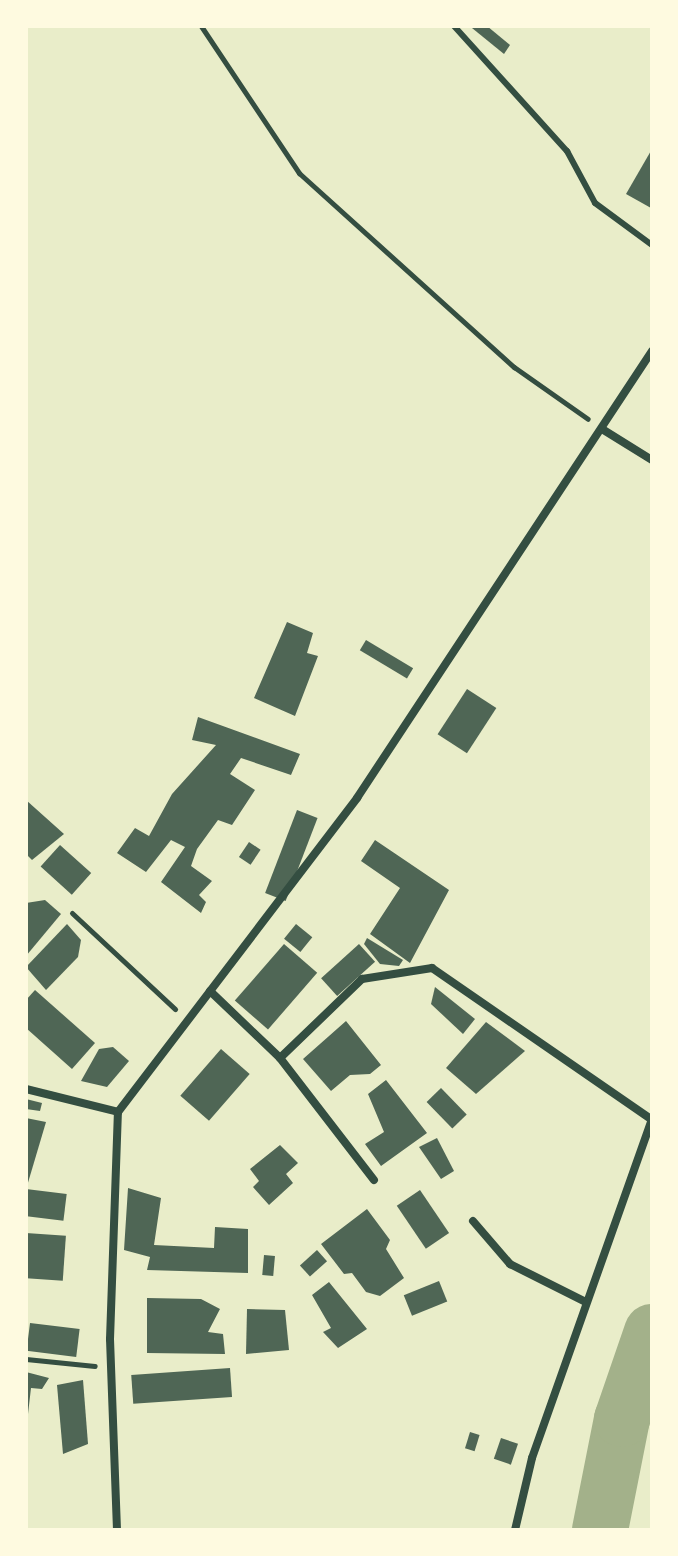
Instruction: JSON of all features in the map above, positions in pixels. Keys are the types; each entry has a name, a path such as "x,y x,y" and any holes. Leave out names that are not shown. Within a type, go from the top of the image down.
{"street":[{"path":"117,1530 112,1368 118,1112 357,798 652,351"},
{"path":"602,429 652,460"},
{"path":"280,1058 362,979 432,968 652,1120 586,1302 515,1530"},
{"path":"210,991 280,1058 374,1180"},
{"path":"26,1089 118,1112"},
{"path":"473,1221 510,1264 586,1302"}],"lane":[{"path":"454,26 567,151 595,203 652,245"}],"path":[{"path":"201,26 299,173 514,367 602,429"},
{"path":"72,913 187,1021"},
{"path":"26,1359 112,1368"}],"building":[{"path":"487,26 510,45 504,54 472,28"},
{"path":"652,149 652,206 651,208 626,194"},
{"path":"287,622 313,633 307,653 318,656 295,716 254,698"},
{"path":"366,640 413,668 407,679 360,650"},
{"path":"467,689 496,708 467,753 438,734"},
{"path":"198,717 300,754 291,775 241,758 230,774 255,790 232,825 218,820 197,849 191,866 212,881 199,895 206,902 201,913 161,882 185,847 171,840 146,872 117,853 135,828 149,836 172,794 216,745 192,740"},
{"path":"26,800 64,834 32,860 26,854"},
{"path":"297,810 318,818 286,901 265,893"},
{"path":"375,840 449,890 410,963 370,934 400,888 361,861"},
{"path":"249,842 261,850 251,865 239,857"},
{"path":"60,845 91,873 72,895 41,867"},
{"path":"45,900 61,914 26,956 26,903"},
{"path":"67,924 81,940 78,957 46,990 26,967"},
{"path":"296,924 312,937 300,952 284,939"},
{"path":"367,938 403,960 399,966 380,964 364,944"},
{"path":"284,944 317,973 268,1029 235,1001"},
{"path":"359,944 375,962 337,996 321,978"},
{"path":"435,987 475,1019 463,1034 431,1004"},
{"path":"35,990 95,1043 72,1069 26,1028 26,1000"},
{"path":"346,1021 381,1065 370,1074 350,1075 331,1091 303,1059"},
{"path":"486,1022 525,1051 476,1094 446,1068"},
{"path":"113,1047 129,1061 107,1087 81,1081 99,1049"},
{"path":"221,1049 250,1074 209,1121 180,1096"},
{"path":"386,1080 427,1133 381,1166 365,1144 384,1132 368,1094"},
{"path":"441,1088 467,1115 452,1129 427,1102"},
{"path":"26,1099 42,1103 40,1111 26,1109"},
{"path":"26,1118 46,1122 27,1186 26,1186"},
{"path":"437,1138 454,1171 441,1179 419,1147"},
{"path":"280,1145 298,1163 286,1174 293,1183 269,1205 253,1187 259,1181 250,1169"},
{"path":"128,1188 161,1198 154,1245 214,1248 215,1227 248,1229 248,1273 147,1270 150,1257 124,1250"},
{"path":"26,1189 67,1194 63,1221 26,1216"},
{"path":"420,1190 449,1233 426,1249 397,1206"},
{"path":"367,1209 390,1240 386,1249 404,1278 380,1296 366,1292 352,1273 344,1274 321,1244"},
{"path":"26,1233 66,1236 63,1281 26,1278"},
{"path":"317,1250 327,1261 310,1277 300,1265"},
{"path":"264,1255 275,1256 273,1276 262,1275"},
{"path":"439,1281 447,1301 412,1316 404,1295"},
{"path":"329,1282 367,1329 338,1348 323,1332 331,1328 312,1295"},
{"path":"147,1298 201,1299 220,1309 208,1332 223,1334 225,1354 147,1353"},
{"path":"247,1309 285,1310 289,1350 246,1354"},
{"path":"30,1323 80,1329 76,1357 27,1351"},
{"path":"230,1368 232,1397 133,1404 131,1375"},
{"path":"26,1372 49,1378 42,1389 31,1388 28,1414"},
{"path":"83,1380 88,1444 63,1454 57,1385"},
{"path":"470,1432 480,1435 475,1451 465,1448"},
{"path":"501,1438 518,1444 511,1465 494,1459"}],"waterway":[{"path":"600,1530 622,1419 652,1332"}]}
